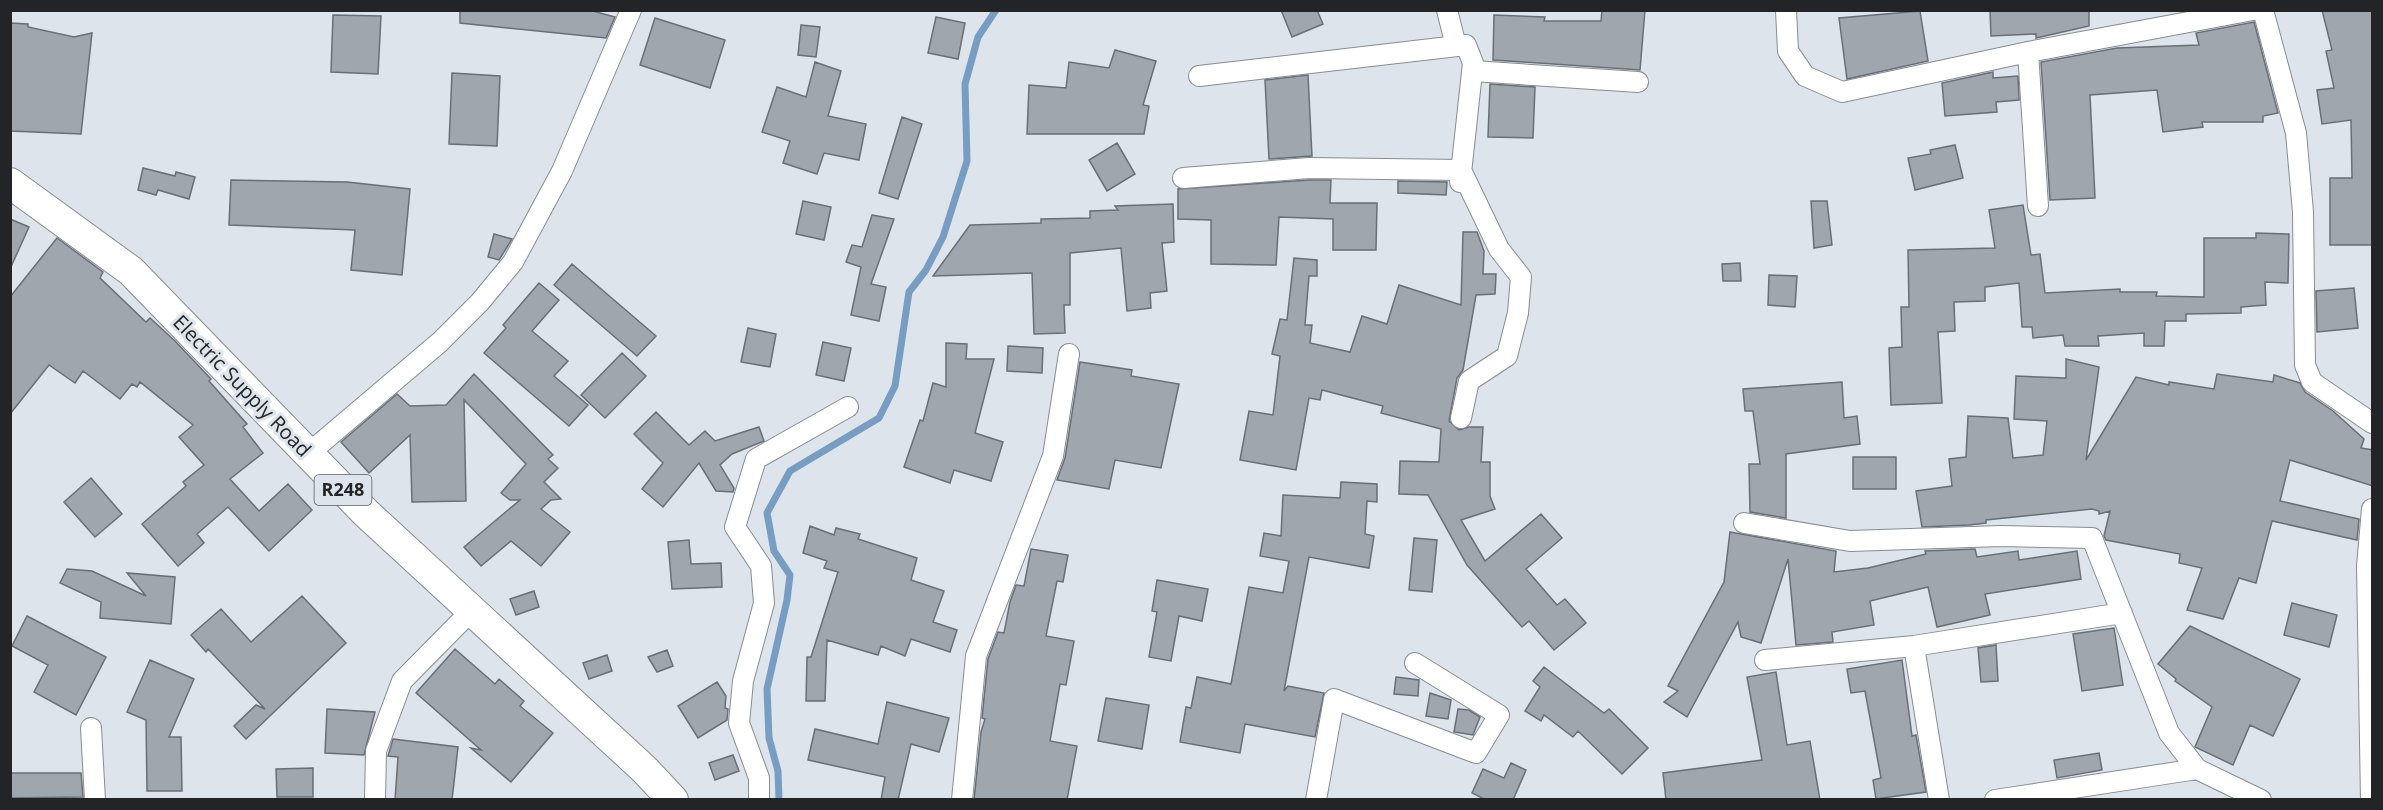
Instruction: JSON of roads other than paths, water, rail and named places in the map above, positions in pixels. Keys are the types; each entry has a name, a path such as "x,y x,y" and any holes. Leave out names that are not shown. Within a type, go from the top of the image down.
{"main road":[{"name":"Electric Supply Road","path":"10,183 131,272 366,513 645,770 674,800"}],"street":[{"path":"308,454 440,342 480,302 513,262 562,171 631,10"},
{"path":"1447,10 1456,46"},
{"path":"1786,10 1788,51 1805,76 1842,92 2028,52 2253,10"},
{"path":"2263,10 2296,133 2303,212 2305,365 2312,382 2373,423"},
{"path":"1199,76 1466,45 1473,63 1473,71 1459,193"},
{"path":"2028,52 2038,206"},
{"path":"1473,71 1638,82"},
{"path":"1183,178 1309,168 1461,170"},
{"path":"1461,170 1499,249 1521,277 1518,313 1507,356 1469,381 1461,418"},
{"path":"962,800 976,656 1053,456 1069,354"},
{"path":"759,800 759,778 739,723 743,681 764,603 761,566 735,527 756,459 848,407"},
{"path":"2371,800 2367,566 2373,509"},
{"path":"1744,523 1850,541 2001,536 2092,538 2169,733 2197,769 2261,800"},
{"path":"375,800 376,751 402,681 472,610"},
{"path":"1765,660 1914,646 2121,613"},
{"path":"1914,646 1939,800"},
{"path":"1316,800 1334,699 1476,753 1499,715 1415,663"},
{"path":"91,728 95,800"},
{"path":"1995,800 2197,769"}],"waterway":[{"path":"779,800 778,771 769,738 767,689 787,600 790,575 774,551 767,513 790,471 879,418 895,386 909,292 926,270 943,237 967,161 965,84 978,37 996,10"}]}
